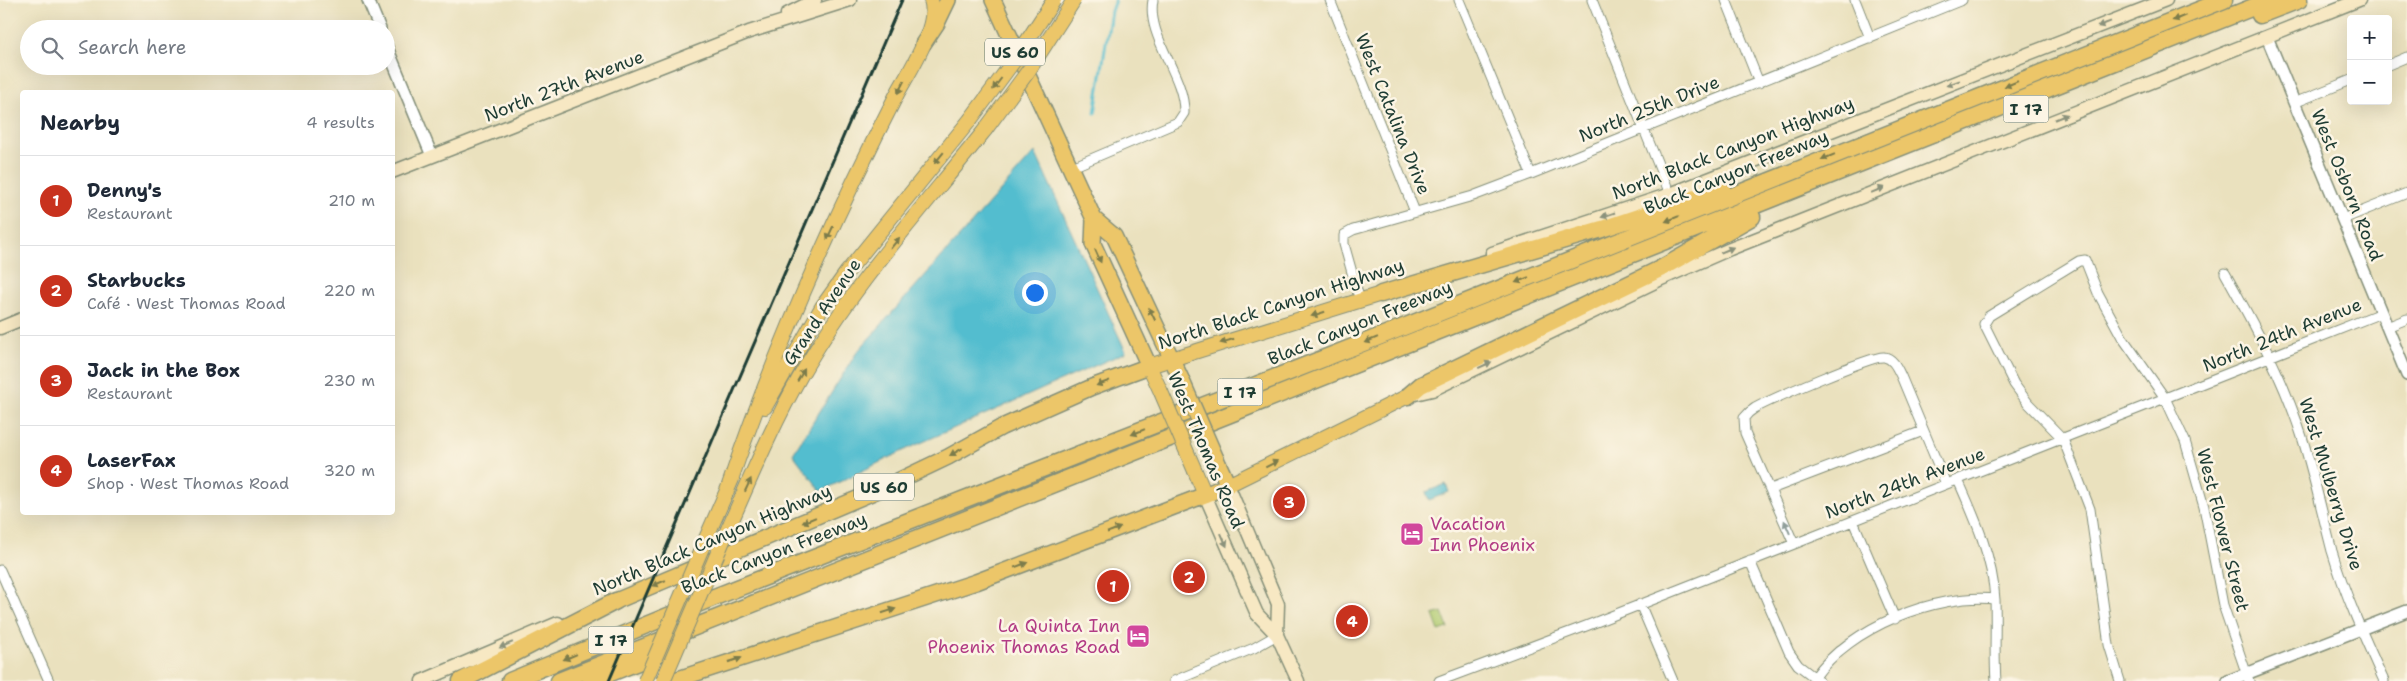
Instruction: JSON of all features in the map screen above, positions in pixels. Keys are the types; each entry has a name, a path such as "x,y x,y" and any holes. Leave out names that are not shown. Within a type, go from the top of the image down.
{"highway":[{"path":"923,44 937,24 948,0"},
{"name":"West Thomas Road","path":"993,0 1094,219 1114,236 1172,358 1228,485"},
{"name":"Black Canyon Freeway","path":"510,681 738,588 1345,351 2224,0"},
{"path":"559,681 2271,0"},
{"name":"I 17","path":"591,681 1195,437 2299,0"},
{"path":"1381,294 1602,229 1712,191 1766,182"},
{"path":"1408,396 1421,385 1675,261 1752,217"},
{"name":"West Thomas Road","path":"1094,219 1093,244 1149,366"},
{"name":"North Black Canyon Highway","path":"616,601 883,488 948,457 1002,427 1092,387 1149,366"},
{"path":"672,681 976,582 1228,485"},
{"path":"462,681 616,601"}],"main road":[{"name":"North 27th Avenue","path":"749,32 815,0"},
{"name":"North 27th Avenue","path":"395,171 749,32 850,0"},
{"path":"728,488 751,418 821,252 866,156 923,44 933,15 931,0"},
{"name":"Grand Avenue","path":"646,681 728,488 770,396 822,307 847,272 970,120 1016,58 1054,0"},
{"name":"Grand Avenue","path":"663,681 728,529 786,403 818,347 871,272 985,130 1030,70 1074,0"},
{"name":"North Black Canyon Highway","path":"1149,366 1360,301 1454,266 1670,194 2166,0"},
{"path":"1228,485 1408,396 1432,390 1650,284 1730,249 2359,0"},
{"path":"0,328 20,321"},
{"name":"West Thomas Road","path":"1149,366 1257,614 1277,635 1298,681"},
{"name":"West Thomas Road","path":"1228,485 1278,604 1277,635"},
{"name":"North Black Canyon Highway","path":"422,681 616,601"}],"street":[{"path":"368,0 376,20"},
{"name":"West Catalina Drive","path":"1330,0 1415,212"},
{"path":"1459,0 1531,174"},
{"path":"1592,0 1670,194"},
{"path":"1726,0 1759,83"},
{"path":"1855,0 1870,38"},
{"name":"North 25th Drive","path":"1360,301 1344,244 1344,235 1354,230 1472,196 1531,174 1962,0"},
{"path":"1070,168 1178,122 1184,113 1181,90 1158,36 1152,12 1153,2"},
{"name":"West Osborn Road","path":"2267,37 2407,375"},
{"path":"2392,63 2407,57"},
{"path":"395,67 432,156"},
{"path":"2294,103 2347,82"},
{"path":"2342,220 2407,193"},
{"name":"West Flower Street","path":"2063,438 2028,403 2014,384 1984,324 1989,316 2076,263 2085,260 2098,293 2122,337 2165,398 2185,441 2198,483 2223,605 2248,677"},
{"name":"West Mulberry Drive","path":"2225,274 2270,357 2302,437 2333,552 2361,629 2384,681"},
{"name":"North 24th Avenue","path":"1439,681 2382,313"},
{"path":"2387,327 2407,319"},
{"path":"1794,544 1745,433 1744,418 1755,408 1773,399 1877,357 1885,357 1892,360 1901,376 1946,484"},
{"path":"1771,489 1923,431"},
{"path":"2063,438 2090,509 2109,645 2120,681"},
{"path":"1958,480 1985,546 1995,599 1996,681"},
{"path":"1853,521 1895,619"},
{"path":"1750,561 1789,652 1798,665 1817,679 1844,647 1859,636 1895,619 1935,604 1959,600 1995,599"},
{"path":"0,570 49,681"},
{"path":"1640,604 1673,681"},
{"path":"2228,681 2248,677 2407,611"},
{"path":"1174,681 1254,648 1277,635"}],"green space":[{"path":"1442,612 1448,628 1439,631 1433,615"}],"water":[{"path":"1035,152 1126,352 907,449 821,491 793,454 857,352"},
{"path":"1446,484 1449,492 1429,500 1426,492"}],"waterway":[{"path":"1095,113 1111,11 1115,0"}],"railway":[{"path":"609,681 902,0"}],"place":[{"name":"Jack in the Box","path":"1289,502"},
{"name":"Vacation Inn Phoenix","path":"1412,534"},
{"name":"Starbucks","path":"1189,577"},
{"name":"Denny's","path":"1113,586"},
{"name":"LaserFax","path":"1352,621"},
{"name":"La Quinta Inn Phoenix Thomas Road","path":"1138,636"}]}
